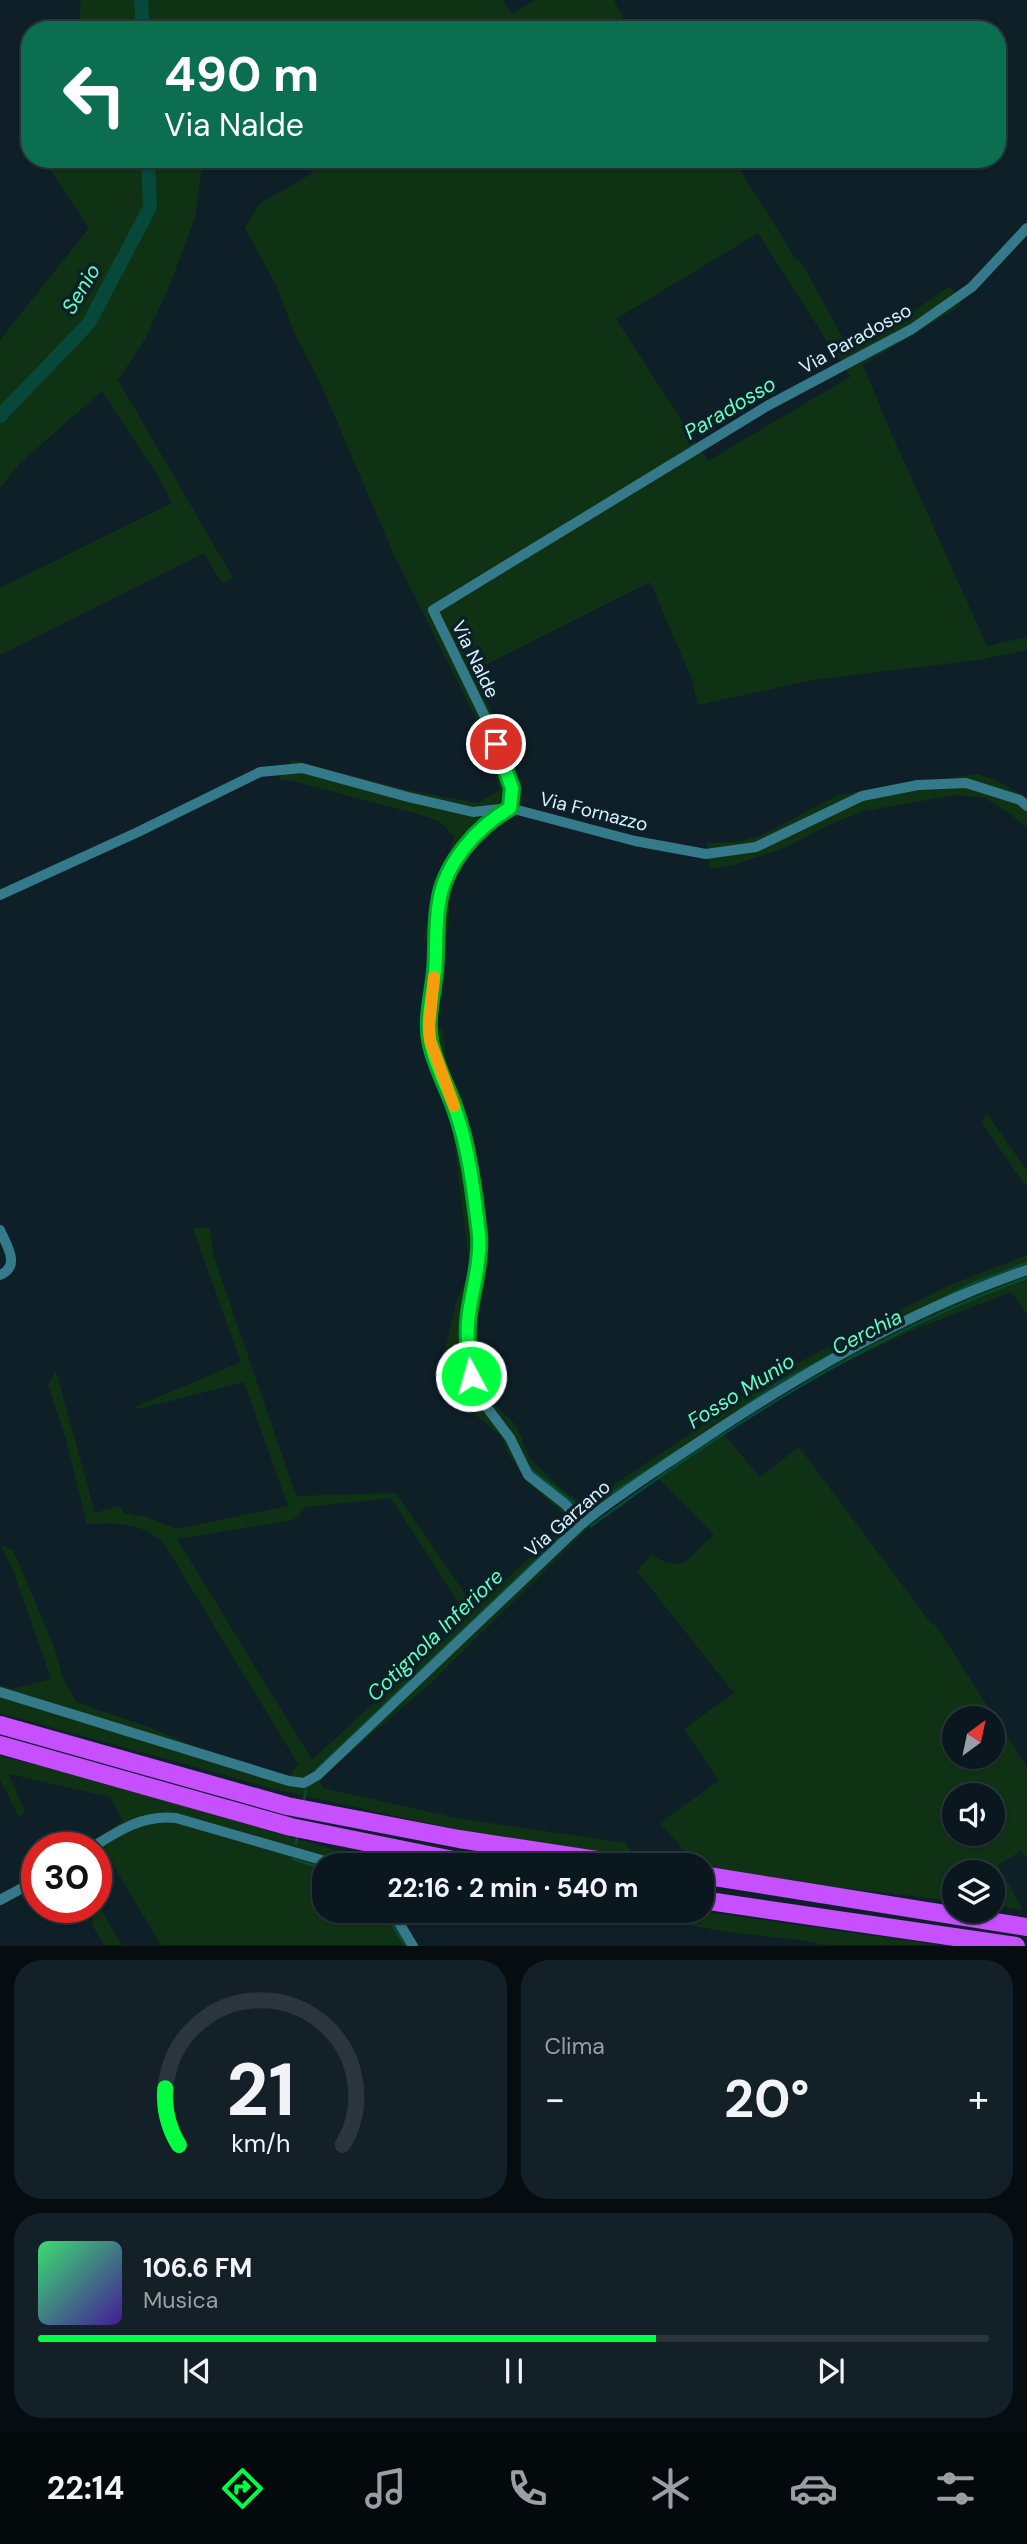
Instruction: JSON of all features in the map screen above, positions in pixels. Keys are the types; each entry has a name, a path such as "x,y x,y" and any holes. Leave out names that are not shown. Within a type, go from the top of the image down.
{"highway":[{"path":"0,1726 287,1807 550,1853"},
{"path":"0,1745 291,1827 419,1853"},
{"path":"714,1877 1027,1927"},
{"path":"714,1902 1016,1945"}],"street":[{"name":"Via Paradosso","path":"433,610 767,406 912,329 972,287 1027,228"},
{"name":"Via Nalde","path":"433,610 487,721 512,788 510,808"},
{"name":"Via Fornazzo","path":"0,895 260,772 302,768 473,813 510,808 635,841 706,854 757,847 862,796 918,785 966,783 1020,800 1027,806"},
{"path":"510,808 495,817 460,852 443,887 438,916 429,1034 462,1133 478,1225 478,1267 467,1335 471,1376 480,1397 510,1438 528,1475 565,1504 583,1523"},
{"path":"0,1230 12,1265 8,1272 0,1275"},
{"name":"Via Garzano","path":"0,1692 289,1781 304,1783 317,1776 606,1504 809,1371 917,1315 994,1281 1027,1270"},
{"path":"112,1836 134,1823 163,1816 312,1857"},
{"path":"0,1900 21,1889"},
{"path":"399,1923 413,1945"}],"green space":[{"path":"81,0 503,0 512,14 535,0 614,0 624,21 79,21"},
{"path":"49,168 202,168 195,218 169,287 145,339 118,380 233,578 222,583 204,553 0,655 0,588 172,503 158,476 102,391 21,462 0,488 0,340 89,228"},
{"path":"310,168 739,168 796,259 801,262 848,347 882,333 950,286 962,305 863,365 987,646 1027,637 1027,650 978,660 812,680 698,705 691,677 650,582 473,671 507,745 523,801 484,819 451,882 448,931 424,941 433,882 450,850 454,836 439,821 421,815 289,780 278,781 291,760 412,791 478,803 500,790 479,725 393,553 321,384 295,334 276,285 245,228 259,204 313,173","holes":["758,233 850,377 708,461 616,319"]},
{"path":"977,774 998,781 1027,798 1027,828 985,798 956,795 864,811 782,849 733,865 709,869 707,843 739,842 762,835 838,795"},
{"path":"442,1026 447,1066 463,1100 486,1203 485,1283 477,1320 479,1350 489,1400 516,1425 530,1459 565,1492 585,1504 703,1425 708,1417 794,1365 945,1287 1027,1255 1027,1315 1011,1292 911,1331 789,1389 722,1432 760,1477 799,1447 930,1622 936,1626 988,1706 942,1706 942,1769 1005,1769 1005,1733 1027,1767 1027,1860 1021,1851 1005,1861 942,1860 942,1900 714,1872 714,1853 684,1853 661,1824 719,1781 684,1729 734,1693 637,1571 651,1555 663,1561 680,1564 714,1535 656,1476 605,1511 431,1683 323,1776 320,1782 323,1788 456,1818 626,1843 631,1852 641,1853 577,1853 536,1847 278,1790 0,1713 0,1685 13,1689 51,1679 12,1567 0,1545 13,1550 54,1646 63,1678 76,1702 151,1728 203,1750 288,1778 298,1764 165,1545 157,1537 139,1528 119,1524 87,1524 67,1443 48,1385 56,1371 95,1513 119,1506 124,1513 147,1517 176,1529 288,1506 244,1382 139,1409 135,1407 241,1362 193,1229 210,1227 213,1254 296,1496 396,1493 475,1608 564,1526 568,1517 528,1483 509,1455 501,1436 470,1410 438,1369 456,1303 470,1269 451,1117 430,1072 429,1060 419,1034","holes":["391,1498 467,1616 312,1760 177,1539 293,1520 306,1507"]},
{"path":"986,1112 1027,1171 1027,1188 982,1123"},
{"path":"0,1756 94,1779 352,1853 312,1853 312,1923 405,1923 418,1945 161,1945 112,1863 112,1832 106,1832 123,1821 110,1797 9,1774 25,1812 19,1817 0,1780"},
{"path":"1005,1878 1023,1910 1005,1907"},
{"path":"714,1913 939,1945 826,1945 677,1923 714,1923"},
{"path":"109,1923 122,1945 104,1945 92,1925"}],"waterway":[{"name":"Senio","path":"141,0 142,21"},
{"name":"Senio","path":"0,416 89,323 150,207 148,168"},
{"name":"Fosso Munio","path":"938,1301 971,1284 1027,1263"},
{"name":"Cerchia","path":"591,1526 694,1454 800,1386 911,1327 1027,1278"},
{"name":"Fosso Munio","path":"739,1410 780,1382 847,1346"},
{"name":"Fosso Munio","path":"528,1467 584,1511 680,1449"},
{"name":"Cotignola Inferiore","path":"317,1769 574,1524"},
{"name":"Cotignola Inferiore","path":"304,1801 306,1790"},
{"name":"Cotignola Inferiore","path":"296,1844 297,1837"},
{"name":"Cotignola Inferiore","path":"293,1859 312,1865"},
{"name":"Cotignola Inferiore","path":"391,1923 406,1946"}],"slow traffic":[{"path":"434,977 430,1040 454,1106"}],"route":[{"path":"471,1376 467,1335 480,1245 462,1133 431,1046 429,1026 439,900 443,887 460,852 495,817 510,808 512,788 496,744"}],"water label":[{"name":"Paradosso","path":"730,408"}]}
